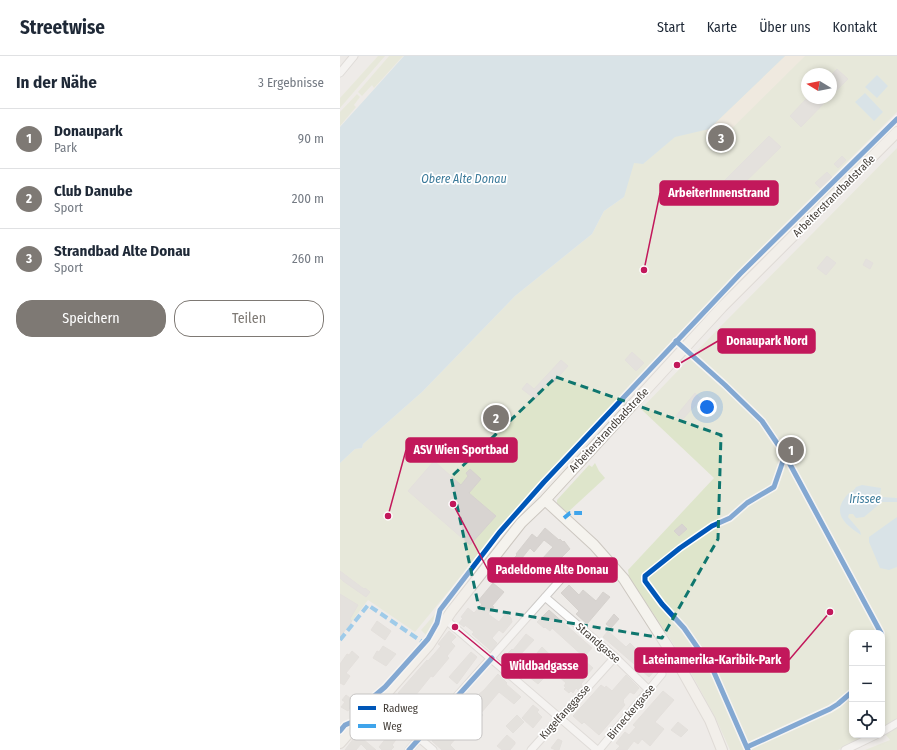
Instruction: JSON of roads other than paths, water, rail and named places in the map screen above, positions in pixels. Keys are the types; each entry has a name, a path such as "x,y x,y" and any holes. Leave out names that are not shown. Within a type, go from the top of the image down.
{"main road":[{"name":"Arbeiterstrandbadstraße","path":"386,694 429,645 446,620 521,523 545,500 722,307 897,132"},
{"path":"545,500 594,545 624,579 678,663 710,720 722,750"},
{"name":"Arbeiterstrandbadstraße","path":"340,743 350,732"}],"street":[{"path":"340,73 354,56"},
{"path":"459,694 570,569"},
{"name":"Strandgasse","path":"545,597 615,657 649,690"},
{"path":"446,620 598,750"},
{"name":"Kugelfanggasse","path":"531,750 615,657"},
{"name":"Birneckergasse","path":"598,750 662,674"},
{"path":"885,730 897,723"},
{"path":"845,750 870,738"},
{"path":"409,750 417,740"},
{"path":"421,740 433,750"}],"water":[{"name":"Obere Alte Donau","path":"404,56 785,56 709,129 675,137 643,164 634,163 624,197 604,211 592,234 515,296 422,392 363,444 362,448 355,449 340,463 340,127"},
{"path":"877,75 888,86 877,98 865,87"},
{"path":"865,93 883,112 874,121 855,102"},
{"name":"Irissee","path":"862,485 881,488 880,495 882,497 897,498 897,502 882,502 864,517 856,518 853,514 849,514 848,517 860,531 861,535 845,523 840,513 840,508 847,495 856,487"},
{"name":"Irissee","path":"897,517 897,567 889,570 880,568 869,542 869,537"}],"place":[{"name":"Strandbad Alte Donau","path":"721,138"},
{"name":"ArbeiterInnenstrand","path":"644,270"},
{"name":"Donaupark Nord","path":"677,365"},
{"name":"Club Danube","path":"496,418"},
{"name":"Donaupark","path":"791,450"},
{"name":"Padeldome Alte Donau","path":"453,504"},
{"name":"ASV Wien Sportbad","path":"388,516"},
{"name":"Lateinamerika-Karibik-Park","path":"830,612"},
{"name":"Wildbadgasse","path":"455,627"}]}
